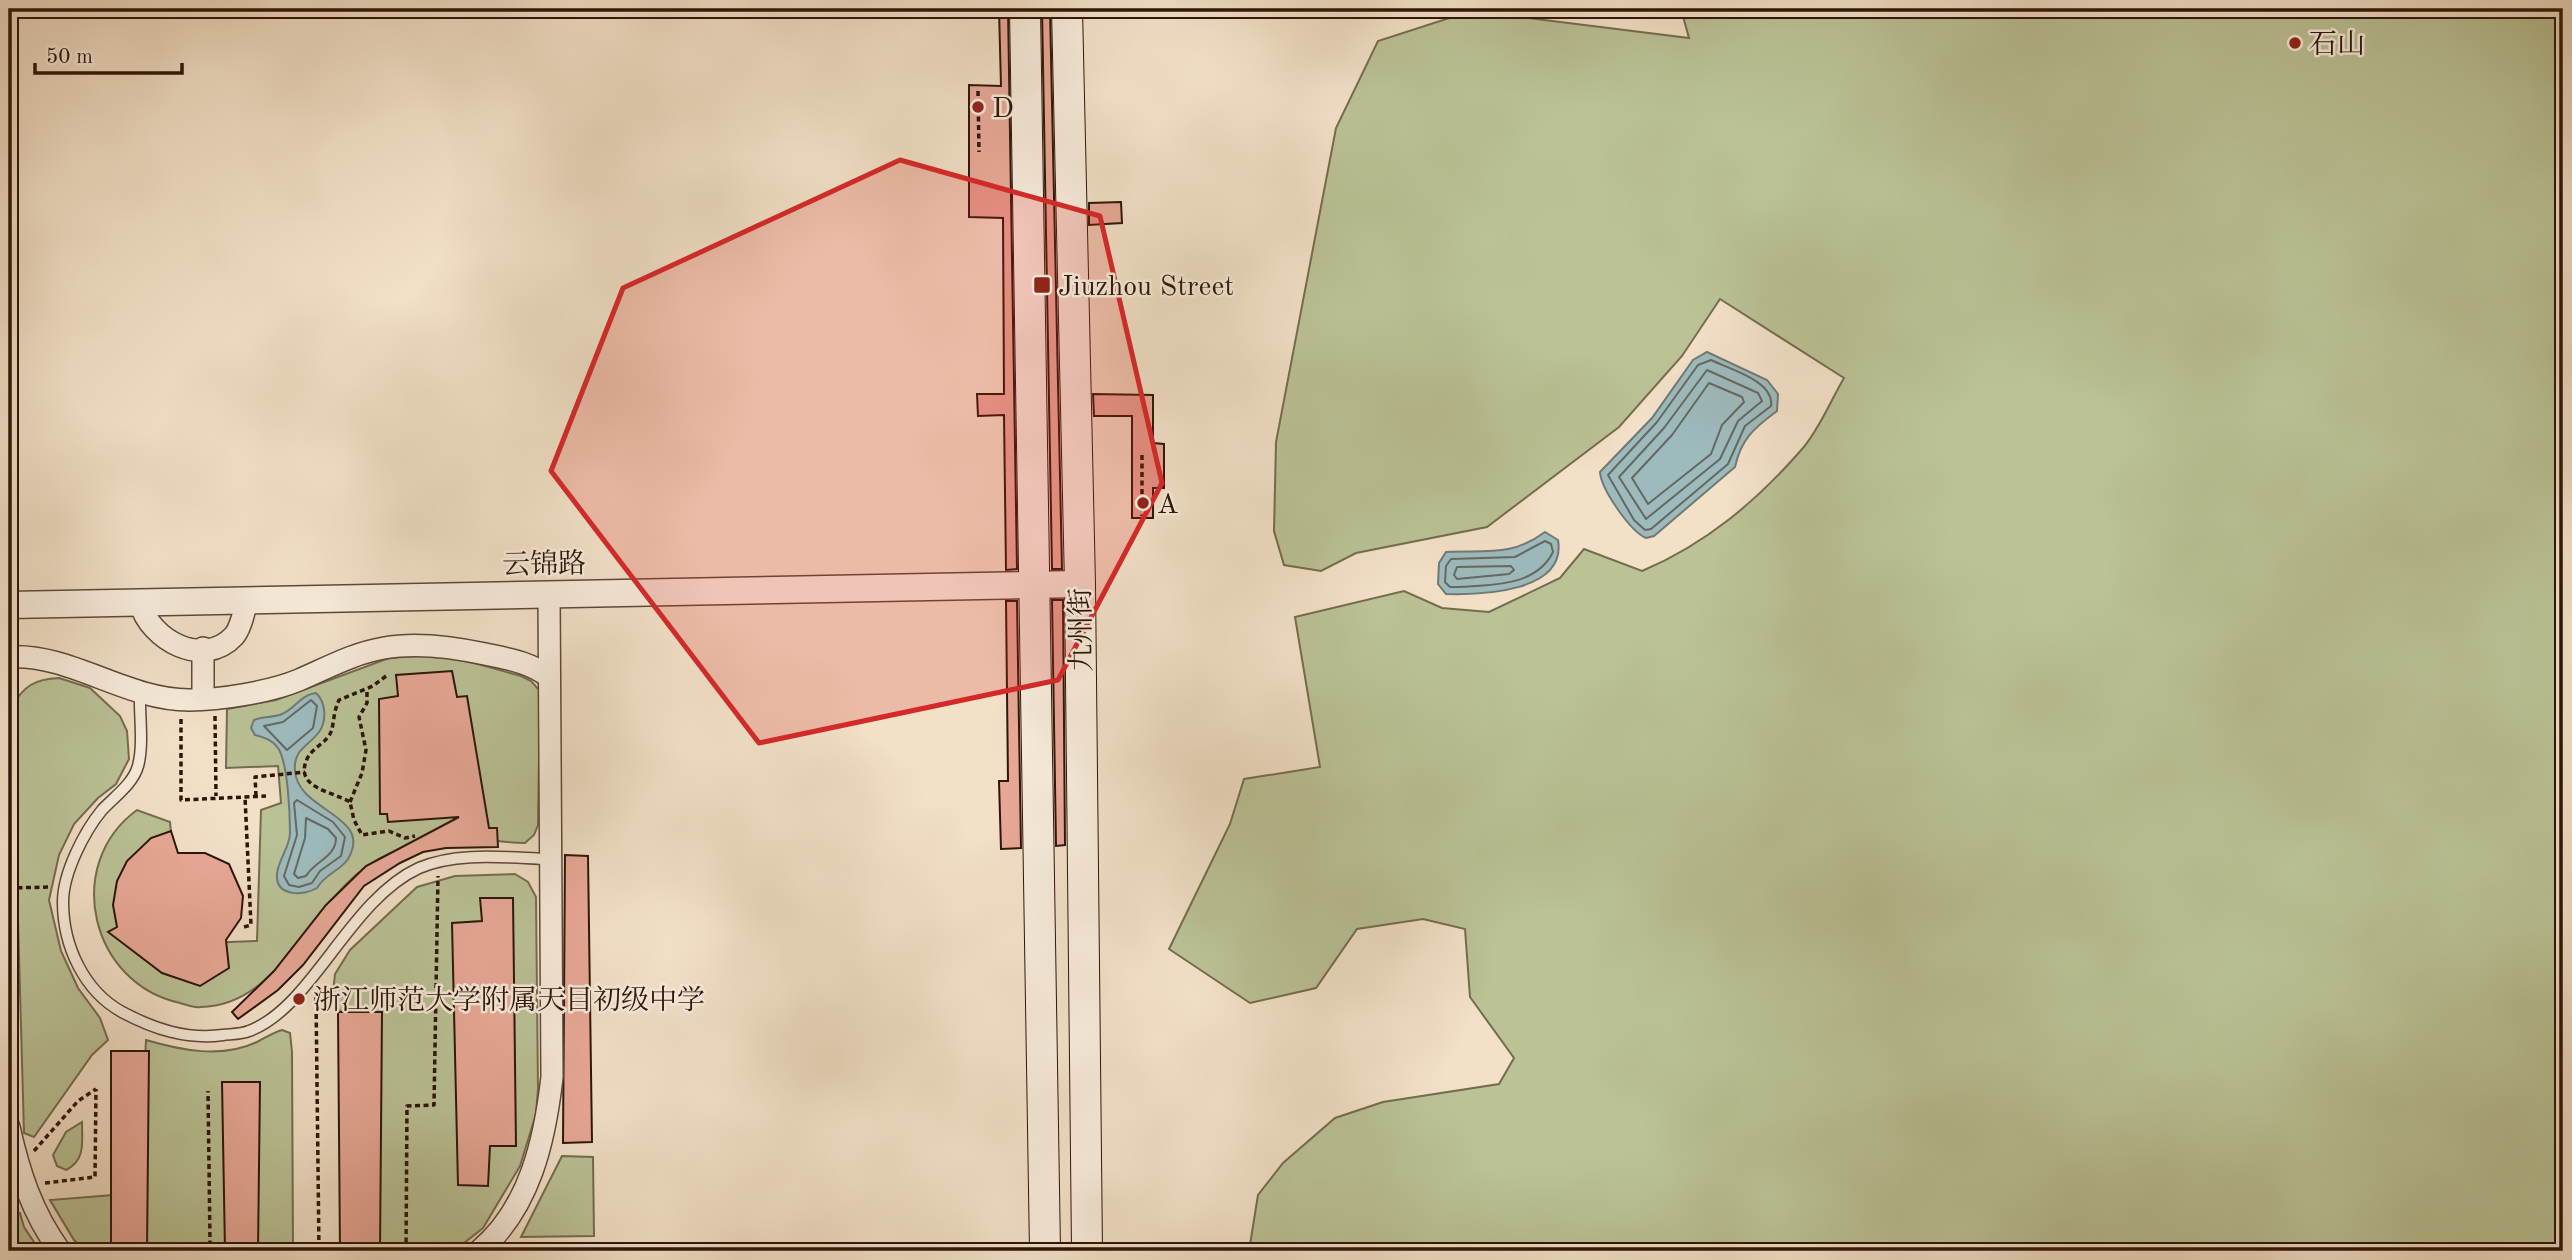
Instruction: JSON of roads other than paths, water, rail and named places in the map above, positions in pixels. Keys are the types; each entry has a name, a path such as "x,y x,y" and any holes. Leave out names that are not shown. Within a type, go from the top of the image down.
{"main road":[{"name":"九州街","path":"1025,9 1045,1251"},
{"name":"九州街","path":"1067,9 1080,584 1087,1251"}],"street":[{"name":"云锦路","path":"9,605 1080,584"},
{"path":"480,1251 493,1240 518,1203 537,1159 547,1121 552,1077 549,594"},
{"path":"140,603 145,620 170,643 192,650 220,646 236,635 247,601"},
{"path":"517,661 536,656 549,647"},
{"path":"9,656 63,665 140,692 200,698 257,691 297,681 339,661 384,648 458,648 536,667 549,677"},
{"path":"200,698 203,649"},
{"path":"9,1127 16,1161 42,1227 60,1251"}],"lane":[{"path":"140,692 138,765 132,779 101,812 85,837 63,900 66,933 79,970 101,1000 138,1020 172,1033 209,1037 248,1032 275,1017 349,927 392,886 419,868 438,863 492,858 550,859"}],"water":[{"path":"1707,352 1767,380 1778,394 1777,411 1745,441 1735,467 1654,536 1646,538 1632,527 1617,509 1605,489 1600,472 1652,418 1693,360"},
{"path":"1545,532 1558,540 1557,557 1549,571 1536,580 1500,591 1462,594 1446,594 1438,584 1439,563 1446,552 1510,549"},
{"path":"316,693 323,706 323,723 319,732 296,758 295,771 299,785 308,796 351,832 353,844 348,859 317,888 291,893 281,887 277,874 290,833 284,765 276,745 255,735 251,728 254,720 282,714 306,696"}],"place":[{"name":"石山","path":"2295,43"},
{"name":"D","path":"978,107"},
{"name":"Jiuzhou Street","path":"1042,285"},
{"name":"A","path":"1143,503"},
{"name":"浙江师范大学附属天目初级中学","path":"299,999"}]}
